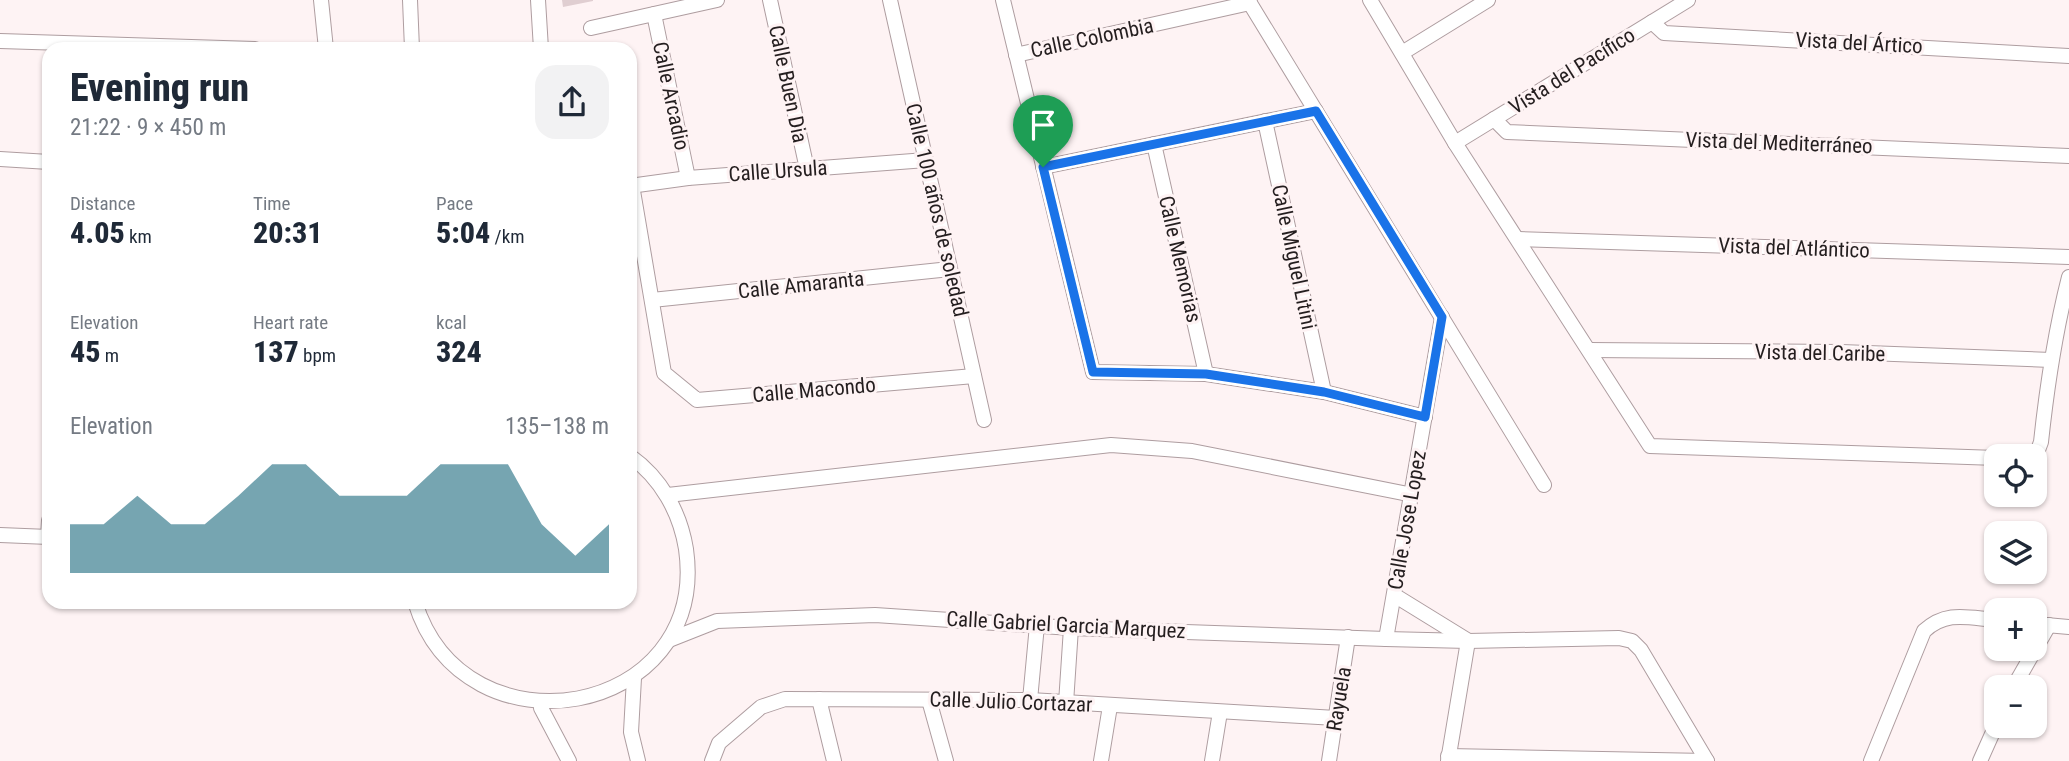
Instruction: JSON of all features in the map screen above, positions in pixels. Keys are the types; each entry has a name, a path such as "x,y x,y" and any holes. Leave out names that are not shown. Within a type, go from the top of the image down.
{"street":[{"path":"321,0 325,42"},
{"path":"410,0 412,42"},
{"path":"538,0 541,42"},
{"path":"591,28 718,0"},
{"name":"Calle Buen Dia","path":"770,0 807,169"},
{"name":"Calle 100 años de soledad","path":"890,0 984,420"},
{"path":"1003,0 1093,372 1206,374 1324,392 1425,417"},
{"path":"1370,0 1455,143 1650,446 1984,458"},
{"path":"1402,53 1488,0"},
{"name":"Vista del Pacífico","path":"1455,143 1688,0"},
{"path":"1249,2 1544,485"},
{"name":"Calle Colombia","path":"1016,55 1249,2"},
{"name":"Calle Arcadio","path":"654,14 688,178"},
{"name":"Vista del Ártico","path":"1653,22 1664,33 2069,56"},
{"path":"0,41 42,42"},
{"path":"1043,167 1316,111"},
{"name":"Vista del Mediterráneo","path":"1494,119 1507,132 2069,156"},
{"name":"Calle Miguel Litini","path":"1265,121 1324,392"},
{"name":"Calle Memorias","path":"1154,144 1206,374"},
{"path":"0,159 42,162"},
{"name":"Calle Ursula","path":"637,184 926,160"},
{"path":"637,218 652,300"},
{"name":"Vista del Atlántico","path":"1518,239 2069,257"},
{"name":"Calle Amaranta","path":"652,300 950,269"},
{"path":"2040,444 2050,360 2069,277"},
{"name":"Calle Macondo","path":"652,300 664,373 698,400 974,376"},
{"name":"Calle Jose Lopez","path":"1386,639 1442,317"},
{"name":"Vista del Caribe","path":"1589,350 1841,352 2050,360"},
{"path":"668,495 1111,445 1192,451 1413,495"},
{"path":"417,609 422,625 442,657 470,683 503,700 541,708 578,705 614,692 645,670 669,640 684,606 688,568 683,530 668,495 637,461"},
{"path":"0,535 42,537"},
{"path":"1394,595 1468,641 1448,758 1707,761"},
{"name":"Calle Gabriel Garcia Marquez","path":"669,640 717,621 876,615 1071,628 1348,638 1468,641 1619,638 1632,641 1641,650 1707,761"},
{"path":"1871,761 1924,631 1935,621 1949,616 1984,619"},
{"path":"1030,700 1037,625"},
{"path":"2047,625 2069,627"},
{"path":"1066,703 1071,628"},
{"name":"Rayuela","path":"1329,761 1348,638"},
{"path":"634,678 631,732 638,761"},
{"name":"Calle Julio Cortazar","path":"712,761 719,743 761,707 785,699 1030,700 1336,718"},
{"path":"818,699 834,761"},
{"path":"929,700 946,761"},
{"path":"1101,761 1110,705"},
{"path":"541,708 569,761"},
{"path":"1212,761 1220,712"},
{"path":"1980,761 1990,738"}],"building":[{"path":"562,0 593,0 593,1 563,7"}],"route":[{"path":"1316,111 1442,317 1425,417 1324,392 1206,374 1093,372 1043,167 1316,111"}]}
